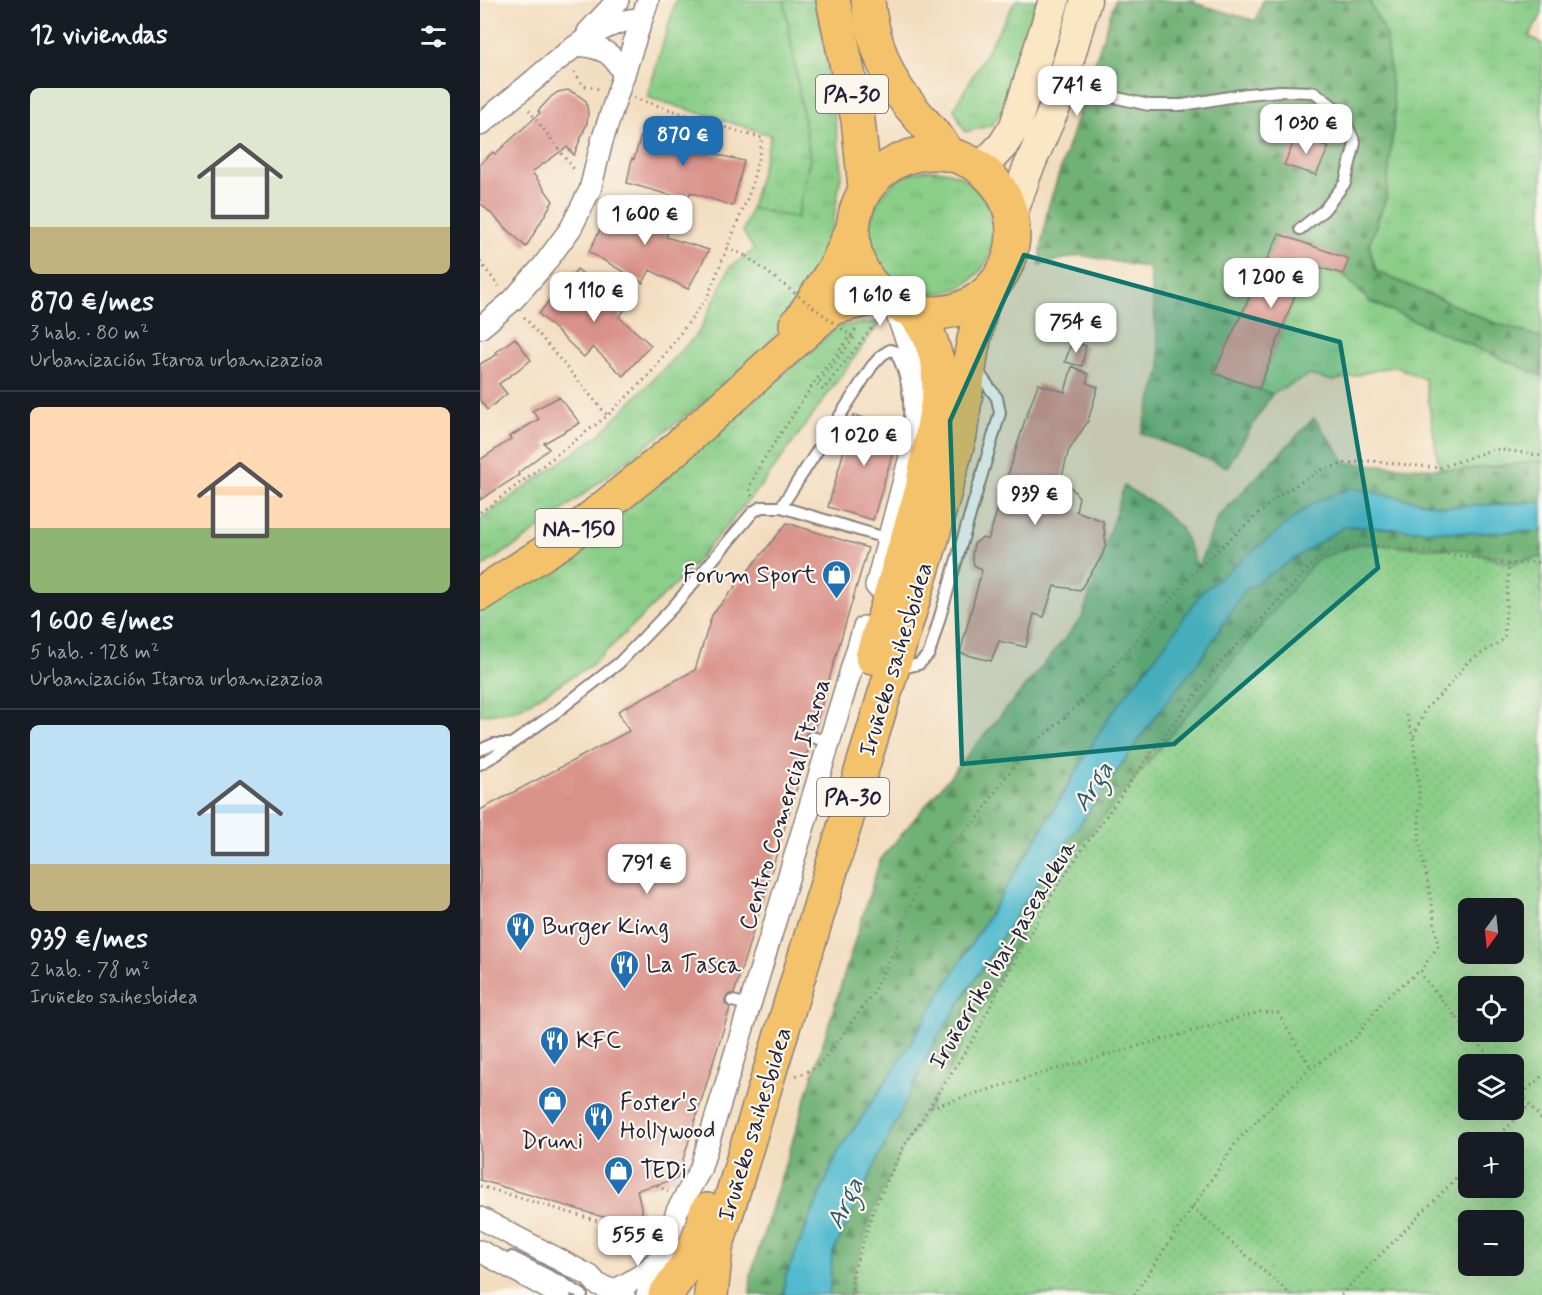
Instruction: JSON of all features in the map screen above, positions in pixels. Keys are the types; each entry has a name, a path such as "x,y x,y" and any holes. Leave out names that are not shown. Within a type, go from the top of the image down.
{"main road":[{"name":"PA-30","path":"833,0 858,120 865,188"},
{"name":"PA-30","path":"868,0 880,54 898,91 950,154"},
{"name":"PA-30","path":"918,154 950,154 966,159 981,168 1000,188 1012,214 1013,244 1004,273 984,296 963,308 938,313 896,303 875,289 854,251 852,230 856,208 865,188 888,166 918,154"},
{"path":"769,365 782,341 803,316 836,266 852,230"},
{"name":"Iruñeko saihesbidea","path":"711,1295 716,1248 931,542 960,435 970,361 984,296"},
{"path":"769,365 832,308 896,303"},
{"name":"Iruñeko saihesbidea","path":"665,1295 681,1274 696,1246 922,489 939,396 938,363 929,335 896,303"},
{"name":"NA-150","path":"480,594 564,540 672,452 769,365"}],"street":[{"path":"571,50 618,0"},
{"path":"981,168 1003,145 1015,126 1054,0"},
{"path":"1012,214 1027,171 1055,107 1086,0"},
{"path":"480,125 571,50 597,32 631,19 645,9"},
{"path":"480,327 512,301 543,266 571,228 590,190 602,141 645,9"},
{"path":"571,50 594,47 605,51 619,65 621,84"},
{"name":"Centro Comercial Itaroa","path":"647,1295 658,1271 677,1211 700,1170 741,1003 821,739 883,562 908,468 916,434 921,395 916,368 896,303"},
{"path":"480,1218 590,1276 604,1291"},
{"path":"480,1251 560,1295"},
{"name":"Centro Comercial Itaroa","path":"604,1291 638,1278 652,1267 664,1252"}],"lane":[{"path":"1062,86 1149,105 1183,105 1280,91 1314,92 1341,112 1355,143 1345,183 1324,210 1300,229"},
{"path":"781,507 872,366 890,350 896,352 909,387 908,468"},
{"path":"480,764 555,713 619,663 674,606 753,512 761,507 781,507 888,539"},
{"path":"480,750 494,744 512,744"},
{"path":"480,1229 604,1291"},
{"path":"480,1240 563,1283 604,1291"}],"path":[{"path":"480,512 607,416 649,375 706,298 751,189 763,138 746,134 621,84 584,86 571,50"},
{"path":"517,95 590,190"},
{"path":"727,248 746,256 854,335"},
{"path":"480,262 607,416"},
{"path":"752,496 750,485 760,465 812,385 863,321 872,329 824,390 817,385 854,335"},
{"path":"788,1076 805,1073 817,1067 830,1053 873,993 895,949 923,874 977,820 1027,750 1064,718 1101,681 1198,568 1278,496 1321,470 1347,463 1371,461 1439,468 1494,449 1542,456"},
{"name":"Iruñerriko ibai-pasealekua","path":"851,1295 853,1273 874,1208 903,1148 977,1034 999,989 1059,883 1152,752 1217,667 1317,559 1329,551 1360,544 1464,556 1509,564 1542,562"},
{"path":"1413,738 1425,709 1444,691 1467,663 1504,639 1509,564"},
{"path":"1134,1295 1238,1141 1311,1068 1355,1038 1385,998 1421,970 1438,946 1419,839 1419,789 1413,738 1406,715"},
{"path":"1421,970 1424,977 1458,1018"},
{"path":"929,1108 1050,1071 1260,1012 1278,1014 1311,1068"},
{"path":"1478,1042 1488,1054"},
{"path":"1524,1092 1542,1076"},
{"path":"1524,1096 1542,1120"},
{"path":"1503,1132 1530,1104"},
{"path":"1341,1295 1458,1176"},
{"path":"657,1185 670,1192"},
{"path":"480,1186 648,1236"},
{"path":"1192,1207 1291,1295"}],"highlighted area":[{"path":"1024,255 1340,342 1378,568 1174,744 962,764 950,421"}],"green space":[{"path":"676,0 784,0 810,158 797,218 751,208 771,135 647,97"},
{"path":"784,0 817,0 842,169 829,248 779,331 743,372 521,542 480,568 480,519 599,435 699,332 730,267 754,250 743,232 751,208 797,218 810,158"},
{"path":"1016,0 1037,0 1032,12 1013,95 992,125 965,132 954,109"},
{"path":"1115,0 1195,0 1194,3 1256,21 1263,0 1372,0 1370,3 1385,32 1395,112 1386,198 1369,245 1376,271 1492,322 1542,338 1542,376 1369,301 1343,274 1348,259 1279,234 1215,372 1272,394 1227,467 1141,433 1161,369 1149,268 1080,255 1039,265 1047,211"},
{"path":"1372,0 1542,0 1542,14 1529,36 1542,44 1542,338 1492,322 1376,271 1369,245 1386,198 1385,32 1370,3"},
{"path":"932,170 956,175 976,188 989,208 994,232 989,256 976,276 956,289 932,294 908,289 888,276 875,256 870,232 875,208 888,188 908,175"},
{"path":"1307,264 1343,274 1369,301 1542,376 1542,461 1458,470 1439,468 1425,379 1394,366 1333,381 1309,375 1272,394 1259,389"},
{"path":"880,322 765,481 683,577 593,664 517,710 480,715 480,609 685,460 838,326"},
{"path":"1314,418 1347,463 1458,470 1542,461 1542,502 1445,507 1351,488 1313,503 1202,592 1109,717 892,1073 838,1152 785,1278 784,1295 750,1295 751,1274 880,860 1082,618 1124,486 1154,504 1181,528 1198,567 1218,517"},
{"path":"1345,526 1467,533 1542,531 1542,557 1509,564 1464,550 853,1295 829,1295 832,1255 931,1048 1016,915 1154,718 1202,657 1244,591"},
{"path":"1360,544 1464,550 1509,564 1542,557 1542,1295 852,1295 853,1273 874,1208 903,1148 929,1108 1049,882 1317,559"}],"water":[{"name":"Arga","path":"1351,488 1445,507 1542,502 1542,531 1467,533 1345,526 1244,591 1202,657 1154,718 1016,915 931,1048 832,1255 829,1295 784,1295 785,1278 838,1152 892,1073 1109,717 1202,592 1313,503"}],"building":[{"path":"568,90 586,101 587,123 574,155 567,147 532,172 553,201 526,247 480,203 480,164 493,152 495,154 540,113 538,111 551,97 558,92"},
{"path":"645,122 704,141 702,151 744,161 733,206 690,192 688,200 627,183 632,158 634,159"},
{"path":"1297,135 1329,147 1316,175 1284,165"},
{"path":"615,199 672,223 666,237 709,250 688,289 650,270 643,283 589,252"},
{"path":"1279,234 1349,259 1343,274 1307,264 1259,389 1214,373"},
{"path":"577,269 626,308 619,317 651,345 623,376 593,347 584,357 539,314 553,295 556,298"},
{"path":"515,338 531,360 499,384 507,394 487,410 480,400 480,364 498,354 496,352"},
{"path":"1072,341 1086,346 1082,366 1065,362"},
{"path":"1072,366 1088,374 1087,383 1098,387 1088,421 1068,452 1062,477 1079,497 1076,511 1103,521 1106,544 1102,556 1080,590 1054,586 1044,617 1034,614 1026,647 999,641 991,661 960,653 982,570 974,565 972,555 974,544 982,538 988,540 1038,384 1065,392"},
{"path":"559,397 580,423 544,443 549,449 518,473 519,475 480,500 480,460 511,439 509,437 539,419 532,411"},
{"path":"854,415 900,428 873,520 828,507"},
{"path":"787,523 868,548 814,730 805,734 805,739 810,744 734,994 729,994 725,999 725,1004 730,1008 677,1179 637,1190 646,1230 480,1180 480,810 629,731 618,711 695,670 712,615"}],"place":[{"name":"Forum Sport","path":"837,600"},
{"name":"Burger King","path":"521,952"},
{"name":"La Tasca","path":"625,990"},
{"name":"KFC","path":"555,1066"},
{"name":"Druni","path":"552,1126"},
{"name":"Foster's Hollywood","path":"599,1142"},
{"name":"TEDi","path":"619,1196"}]}
